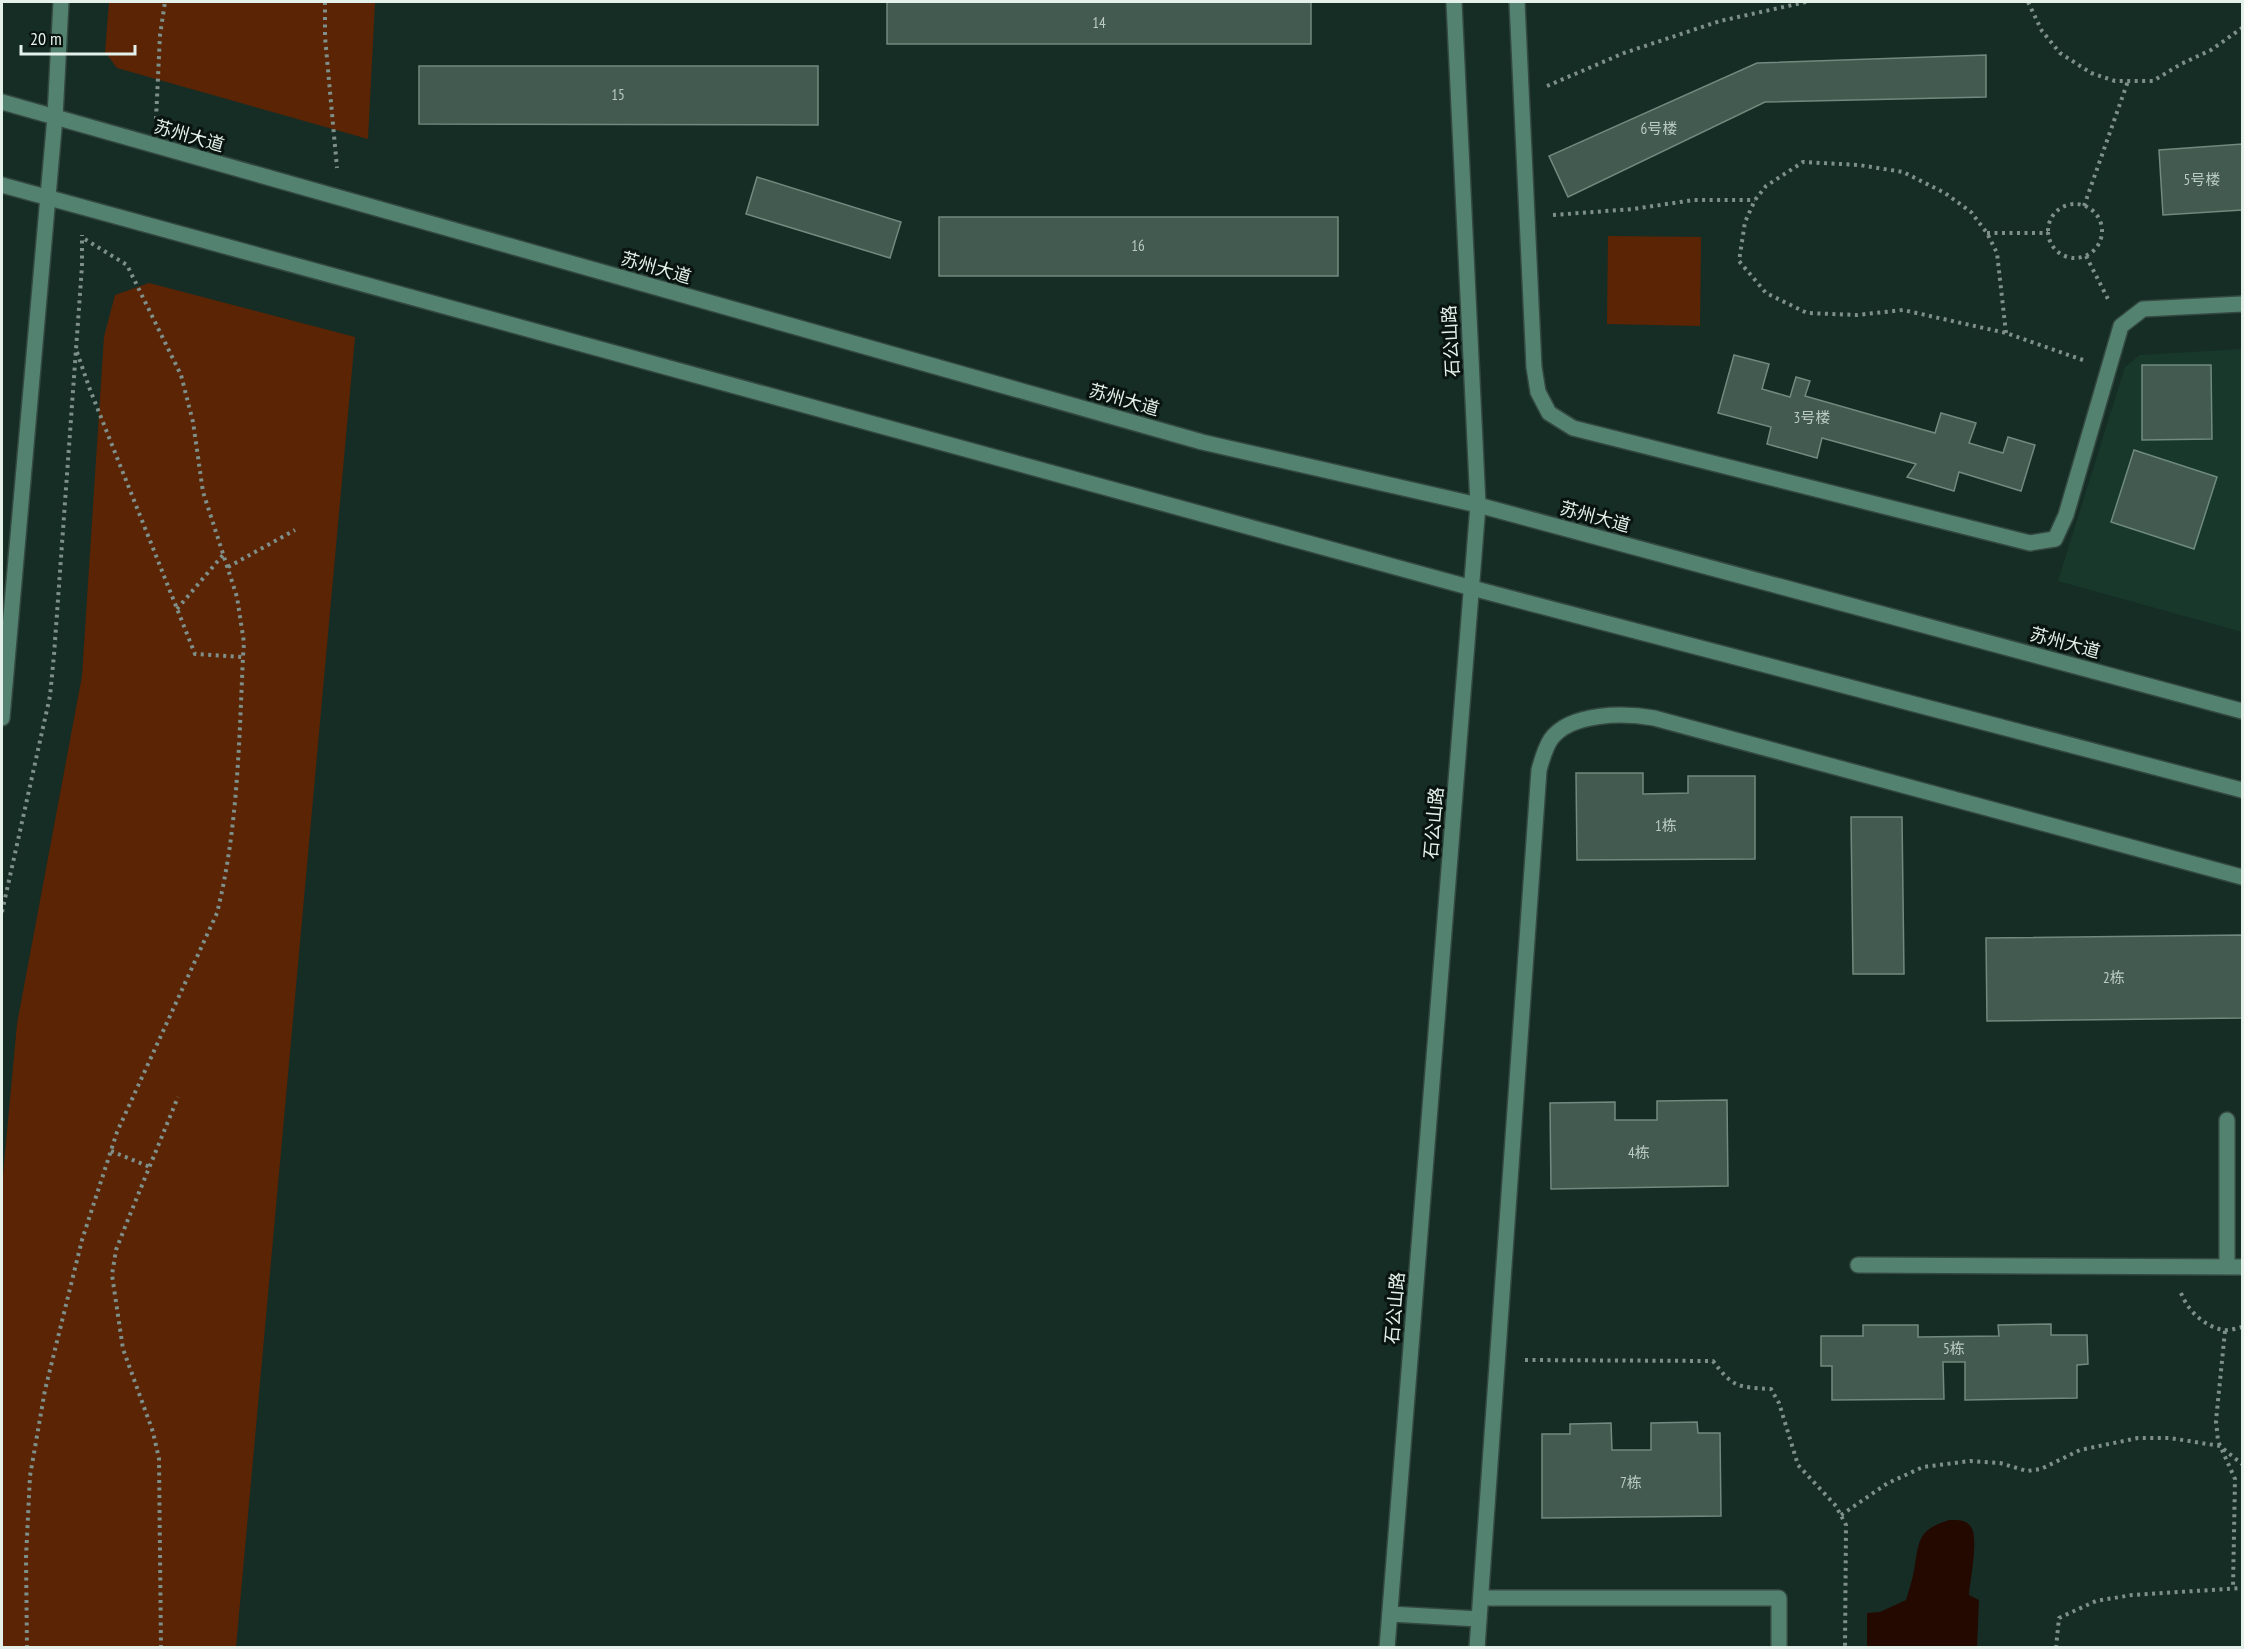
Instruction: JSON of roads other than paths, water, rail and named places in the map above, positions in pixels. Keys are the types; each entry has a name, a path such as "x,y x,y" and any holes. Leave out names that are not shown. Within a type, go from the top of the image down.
{"street":[{"path":"2,718 55,117 61,2"},
{"name":"石公山路","path":"1387,1647 1478,505 1454,2"},
{"path":"1516,2 1534,367 1538,392 1549,413 1573,428 2030,543 2055,539 2066,515 2121,326 2143,309 2242,304"},
{"name":"苏州大道","path":"2,102 1202,442 1478,505 2242,711"},
{"path":"2,185 1472,588 2242,790"},
{"path":"1477,1647 1539,770 1543,754 1552,737 1574,723 1600,715 1632,714 1654,718 2242,877"},
{"path":"1857,1265 2235,1267 2227,1120"},
{"path":"1481,1598 1779,1598 1779,1647"},
{"path":"1390,1614 1479,1619"}]}
